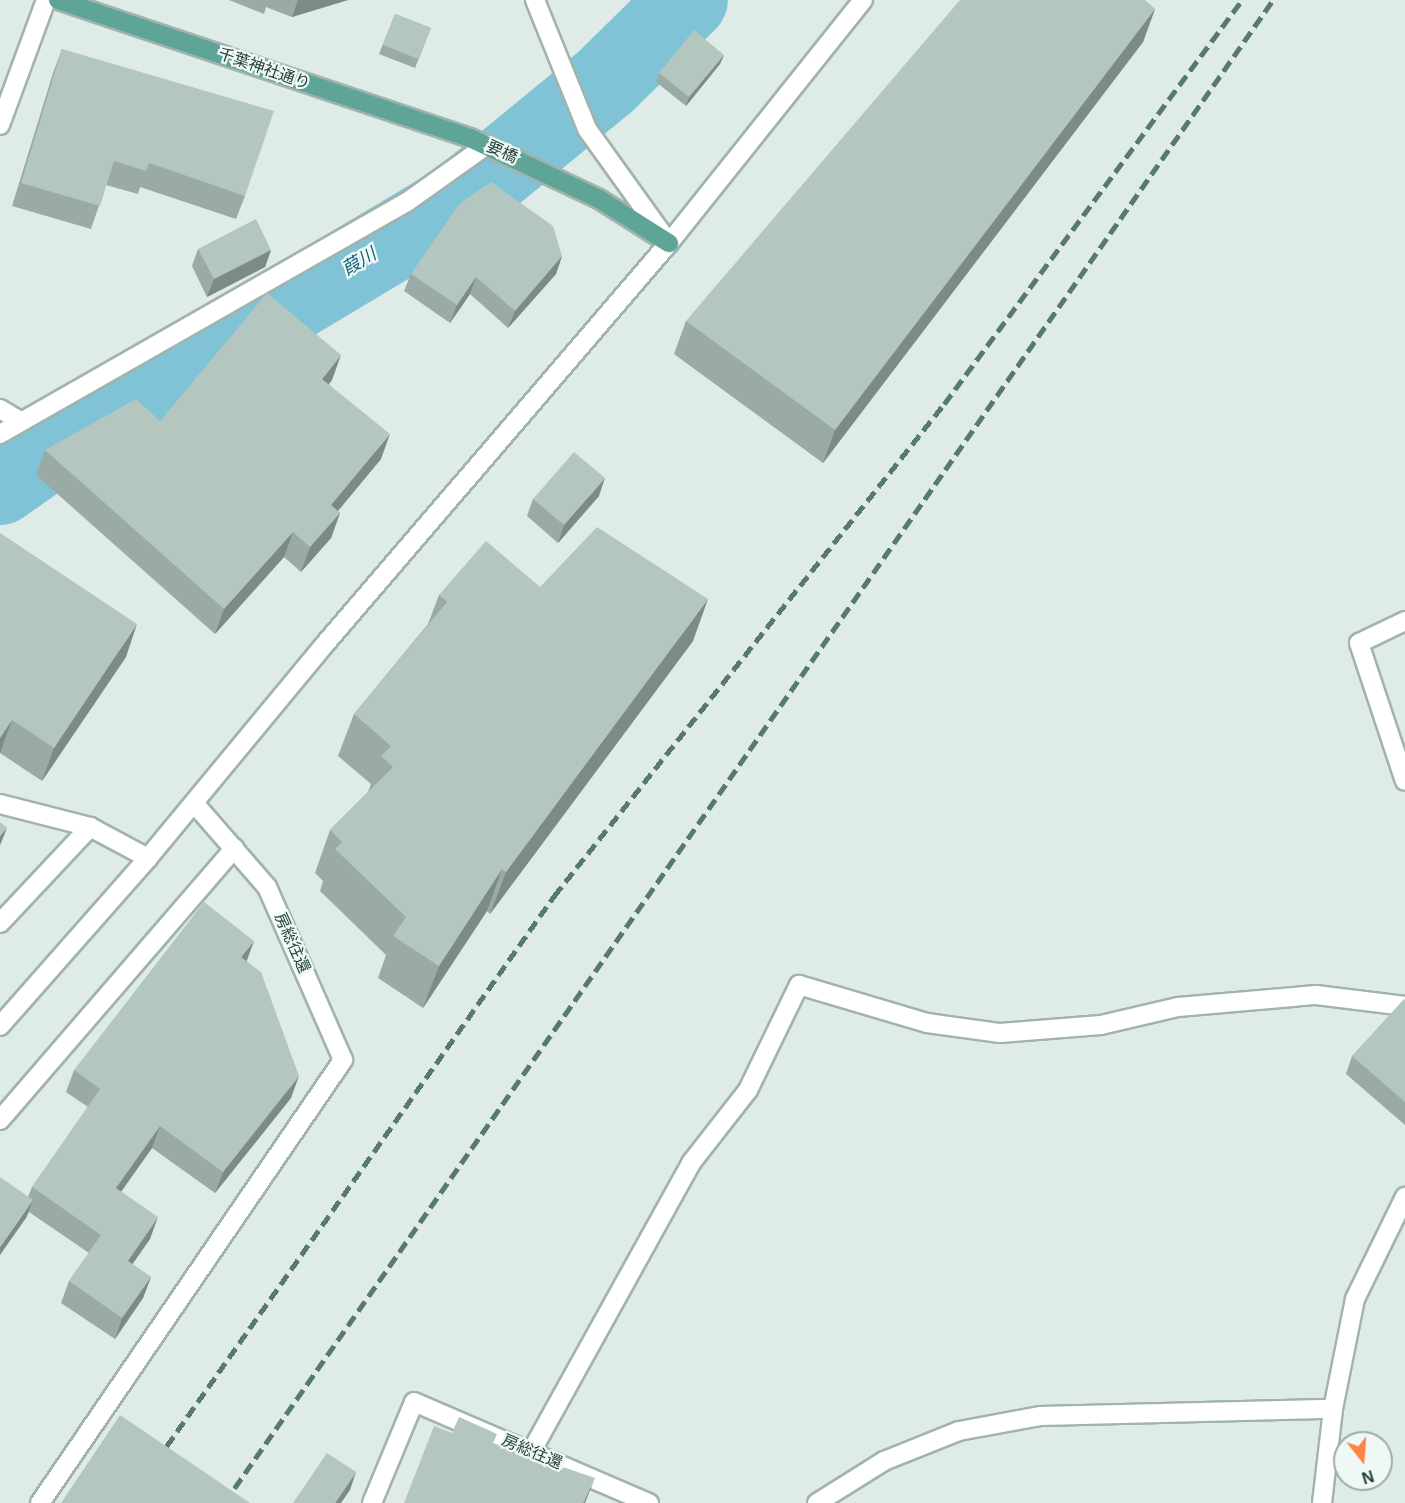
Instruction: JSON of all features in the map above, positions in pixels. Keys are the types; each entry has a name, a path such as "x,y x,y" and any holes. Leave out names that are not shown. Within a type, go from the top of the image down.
{"main road":[{"name":"千葉神社通り","path":"58,0 470,138"},
{"name":"要橋","path":"470,138 534,166 599,199 669,243"}],"street":[{"path":"0,125 46,0"},
{"path":"535,0 587,129 669,243"},
{"path":"0,1026 148,858 325,644 669,243 863,0"},
{"path":"0,434 18,420 431,185 487,145"},
{"path":"0,409 18,420"},
{"path":"1405,621 1359,643 1405,781"},
{"name":"房総往還","path":"40,1503 342,1060 267,887 194,803"},
{"path":"0,804 90,827 148,858"},
{"path":"0,922 90,827"},
{"path":"0,1120 235,848"},
{"path":"531,1452 691,1163 748,1090 799,985 927,1023 1000,1033 1101,1026 1178,1007 1316,995 1405,1006"},
{"path":"1322,1503 1333,1409 1355,1299 1405,1197"},
{"name":"房総往還","path":"372,1503 414,1402 649,1503"},
{"path":"816,1503 884,1461 959,1431 1040,1416 1333,1409"}],"building":[{"path":"960,0 1145,0 1155,9 835,430 686,321"},
{"path":"395,14 431,28 418,59 383,45"},
{"path":"694,30 724,55 689,97 659,73"},
{"path":"62,49 274,111 245,196 149,163 146,171 114,161 100,206 21,183"},
{"path":"491,182 553,226 562,256 515,311 476,277 457,305 411,274 459,204"},
{"path":"256,219 271,250 214,279 198,249"},
{"path":"267,293 341,355 322,379 390,434 331,505 340,513 310,547 293,532 224,609 45,450 136,399 160,421"},
{"path":"574,452 605,478 564,525 533,499"},
{"path":"597,527 708,599 506,872 502,869 439,966 393,936 406,917 335,849 342,842 330,830 393,767 381,756 391,746 354,714 447,602 439,595 486,541 540,587"},
{"path":"0,533 137,624 54,748 12,720 0,738"},
{"path":"0,822 7,828 0,836"},
{"path":"204,902 254,941 241,957 261,972 299,1076 223,1172 160,1126 116,1188 158,1217 128,1261 151,1277 122,1318 69,1281 101,1235 32,1187 100,1089 74,1070"},
{"path":"1405,1000 1405,1102 1352,1056"},
{"path":"0,1177 33,1200 0,1247"},
{"path":"120,1415 250,1503 61,1503"},
{"path":"459,1417 497,1434 493,1443 595,1478 583,1503 404,1503 434,1426 452,1433"},
{"path":"327,1453 356,1472 335,1503 293,1503"}],"waterway":[{"name":"葭川","path":"0,485 78,430 457,203 606,81 688,0"}],"railway":[{"path":"156,1461 554,896 944,404 1242,0"},
{"path":"224,1503 1273,0"}]}
